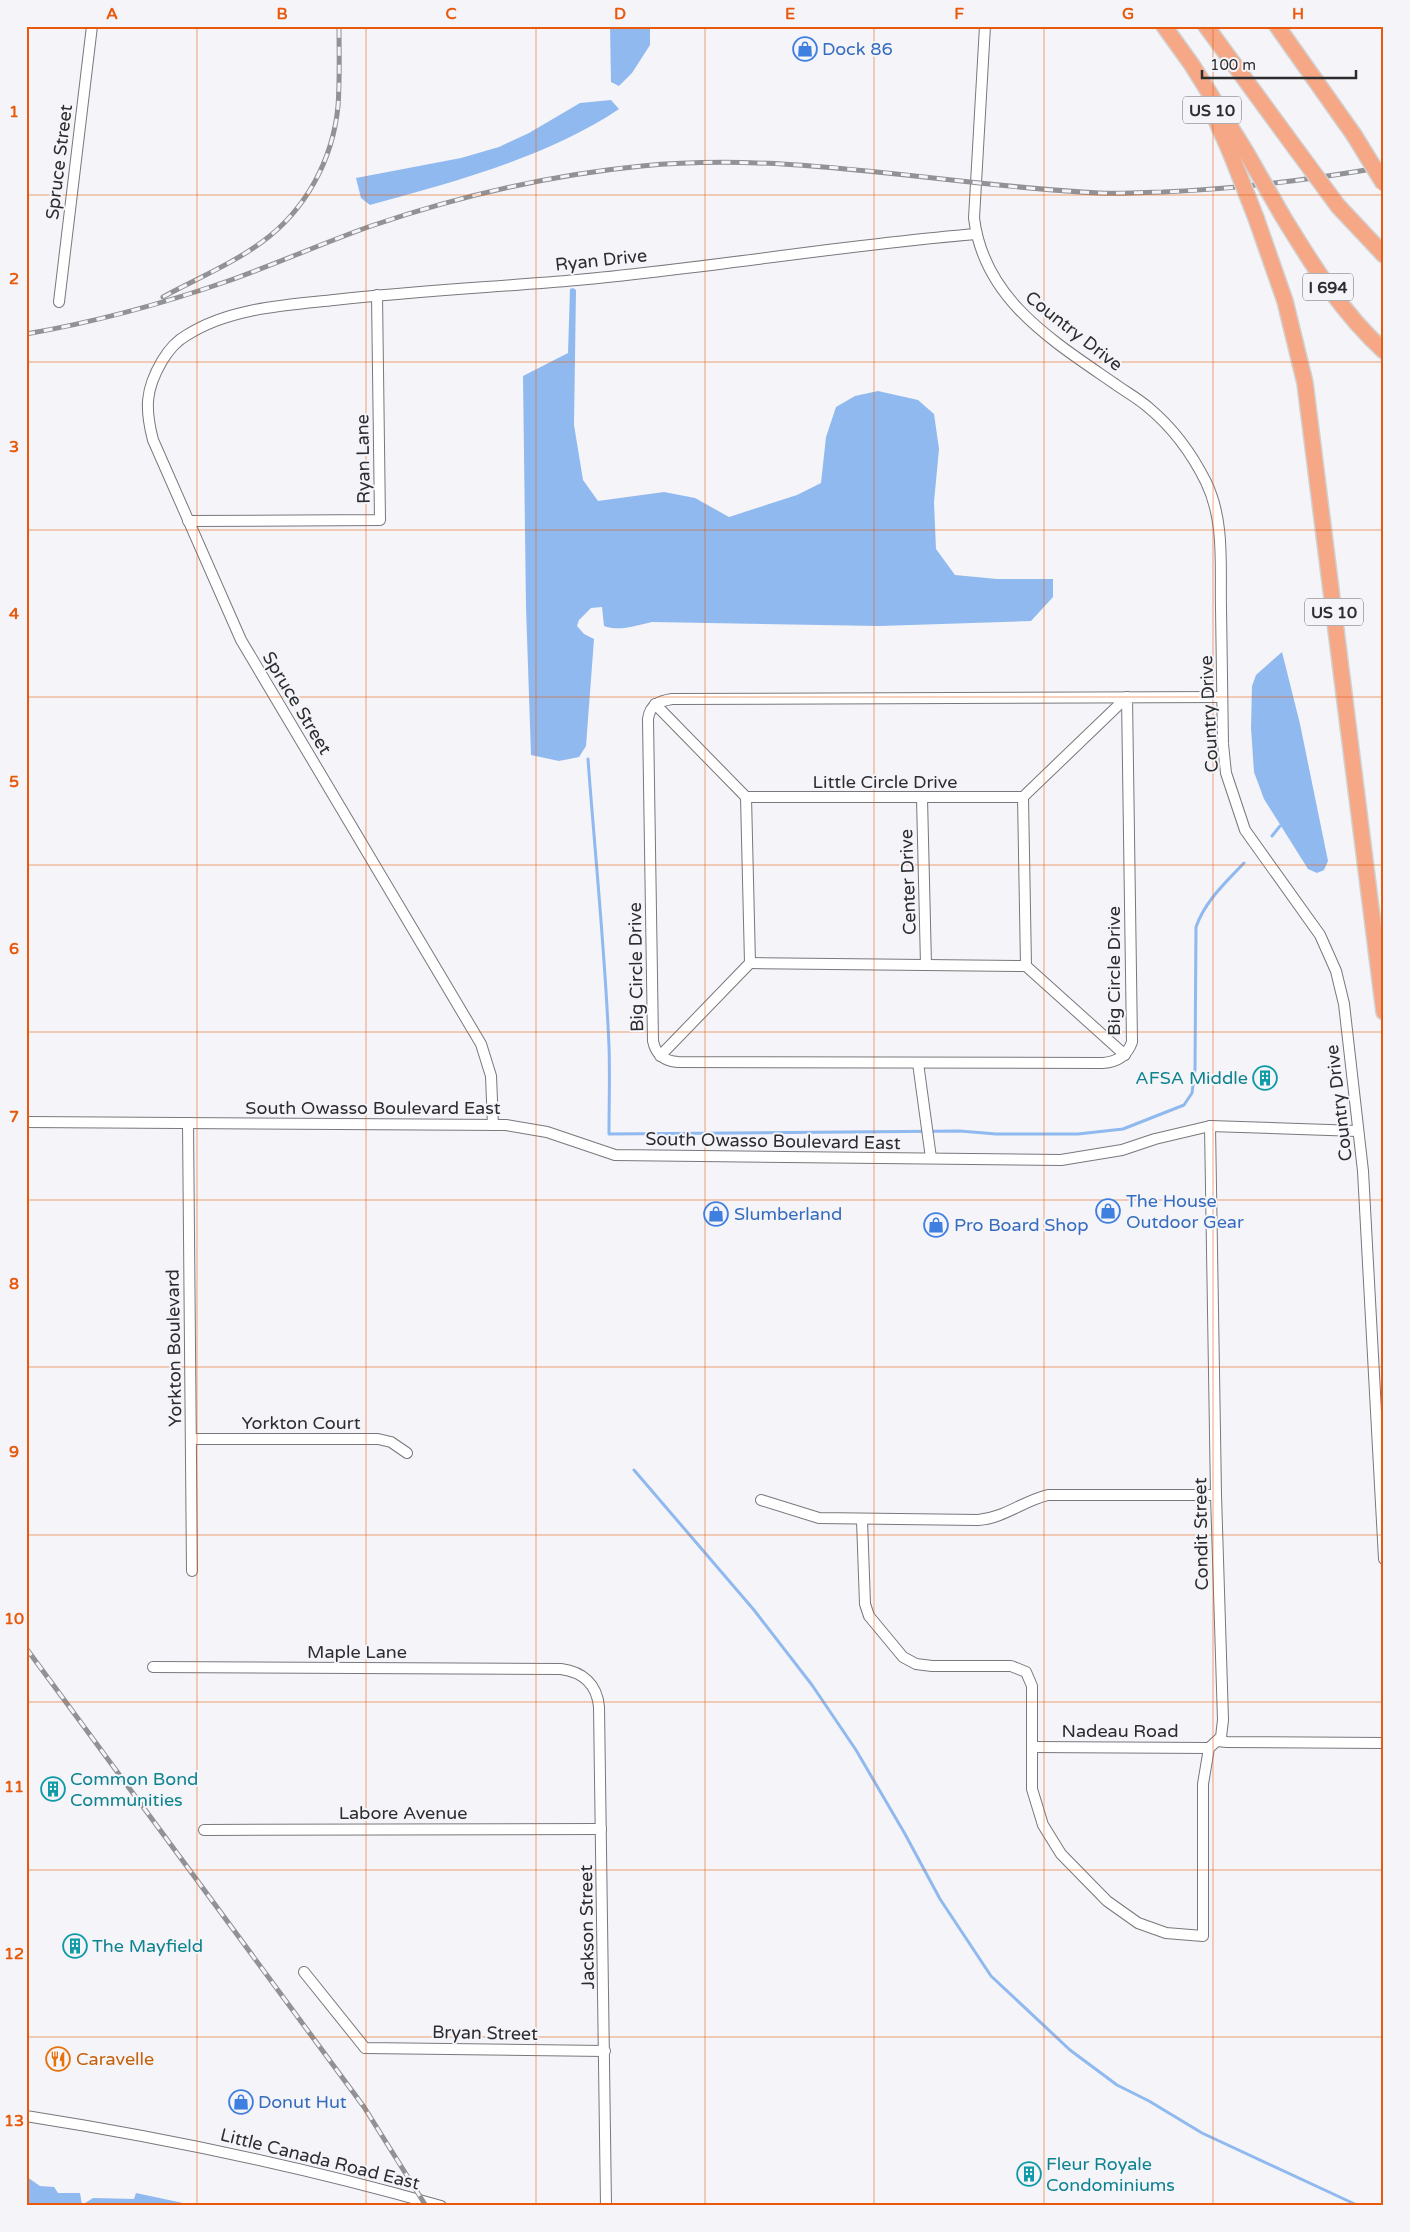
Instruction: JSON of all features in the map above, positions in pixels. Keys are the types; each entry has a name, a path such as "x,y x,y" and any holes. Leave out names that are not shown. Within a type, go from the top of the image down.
{"highway":[{"name":"I 694","path":"1164,26 1192,65 1246,152 1314,268 1346,313 1384,351"},
{"path":"1206,26 1338,206 1384,255"},
{"path":"1277,26 1354,135 1384,184"},
{"name":"US 10","path":"1192,65 1231,154 1256,218 1285,301 1305,383 1384,1012"}],"street":[{"name":"Spruce Street","path":"59,302 92,26"},
{"name":"Country Drive","path":"985,26 974,182 976,234 984,259 996,283 1022,315 1153,412 1180,441 1206,483 1216,506 1220,541 1222,697 1226,773 1245,830 1320,936 1336,971 1344,1004 1365,1207 1384,1559"},
{"name":"Ryan Drive","path":"231,317 286,305 376,295 579,279 915,239 976,234"},
{"name":"Ryan Lane","path":"188,522 380,520 376,295"},
{"name":"Spruce Street","path":"231,317 187,335 175,344 166,355 150,382 147,401 148,419 153,440 241,640 481,1044 491,1076 493,1125"},
{"path":"660,1056 750,963 746,797 655,704 672,699 1222,697"},
{"path":"1026,966 1023,797 1127,698"},
{"name":"Big Circle Drive","path":"655,704 649,712 648,728 653,1041 660,1056 670,1061 678,1062 1103,1063 1111,1062 1125,1055 1132,1042 1127,698"},
{"name":"Little Circle Drive","path":"746,797 1023,797"},
{"name":"Center Drive","path":"922,798 926,964"},
{"path":"750,963 1026,966 1125,1055"},
{"path":"918,1063 931,1158"},
{"name":"South Owasso Boulevard East","path":"26,1122 493,1125 538,1130 615,1155 1069,1159 1122,1150 1154,1139 1210,1126 1358,1131"},
{"name":"Yorkton Boulevard","path":"188,1123 192,1571"},
{"name":"Condit Street","path":"1210,1126 1216,1495 1223,1720 1221,1737 1217,1741"},
{"name":"Yorkton Court","path":"192,1439 378,1439 391,1442 407,1453"},
{"path":"761,1500 818,1518 862,1520 989,1519 1001,1516 1036,1498 1048,1495 1216,1495"},
{"path":"862,1520 863,1591 869,1616 904,1657 916,1664 932,1666 1011,1666 1026,1672 1032,1686 1032,1789 1036,1807 1050,1838 1076,1871 1122,1913 1138,1923 1166,1933 1203,1936 1203,1784 1209,1748 1217,1741 1384,1743"},
{"name":"Maple Lane","path":"152,1667 561,1669"},
{"name":"Jackson Street","path":"561,1669 572,1670 588,1680 595,1689 599,1700 606,2206"},
{"name":"Nadeau Road","path":"1032,1747 1209,1748"},
{"name":"Labore Avenue","path":"204,1830 601,1829"},
{"name":"Bryan Street","path":"304,1972 365,2048 605,2051"},
{"name":"Little Canada Road East","path":"26,2116 191,2144 274,2162 440,2206"}],"water":[{"path":"610,26 650,26 650,45 632,73 619,86 611,82"},
{"path":"611,100 619,109 562,141 531,154 467,177 370,205 361,198 356,178 461,158 499,147 529,133 580,103"},
{"path":"570,289 576,290 574,425 583,480 598,501 664,492 695,498 729,517 797,495 821,483 826,437 836,407 855,396 878,391 918,400 934,414 939,449 934,502 936,549 955,575 997,579 1053,579 1053,597 1031,621 880,626 652,622 628,627 610,628 604,626 602,607 591,608 579,620 577,626 584,634 594,639 586,746 579,757 559,761 531,755 526,607 523,376 568,353"},
{"path":"1282,652 1300,724 1328,861 1324,870 1317,873 1308,869 1264,799 1254,772 1251,728 1252,686 1256,675"},
{"path":"27,2177 40,2186 54,2187 58,2193 80,2193 82,2205 93,2198 134,2199 136,2193 197,2206 26,2206"}],"waterway":[{"path":"588,759 607,1010 609,1134 960,1131 996,1134 1078,1134 1123,1129 1184,1105 1192,1093 1195,1069 1196,927 1210,900 1244,863"},
{"path":"1272,836 1280,826"},
{"path":"634,1470 754,1610 812,1685 856,1750 940,1899 991,1976 1070,2050 1117,2085 1149,2101 1202,2133 1359,2206"}],"railway":[{"path":"163,297 226,264 262,242 292,215 304,199 315,182 323,164 335,126 339,96 339,26"},
{"path":"26,334 128,312 178,297 246,274 371,226 438,205 505,188 608,170 700,163 757,163 871,171 1043,189 1116,193 1191,191 1246,186 1301,180 1384,167"},
{"path":"26,1648 364,2107 426,2206"}],"place":[{"name":"Dock 86","path":"805,49"},
{"name":"AFSA Middle","path":"1265,1078"},
{"name":"The House Outdoor Gear","path":"1108,1211"},
{"name":"Slumberland","path":"716,1214"},
{"name":"Pro Board Shop","path":"936,1225"},
{"name":"Common Bond Communities","path":"53,1789"},
{"name":"The Mayfield","path":"75,1946"},
{"name":"Caravelle","path":"58,2059"},
{"name":"Donut Hut","path":"241,2102"},
{"name":"Fleur Royale Condominiums","path":"1029,2174"}]}
